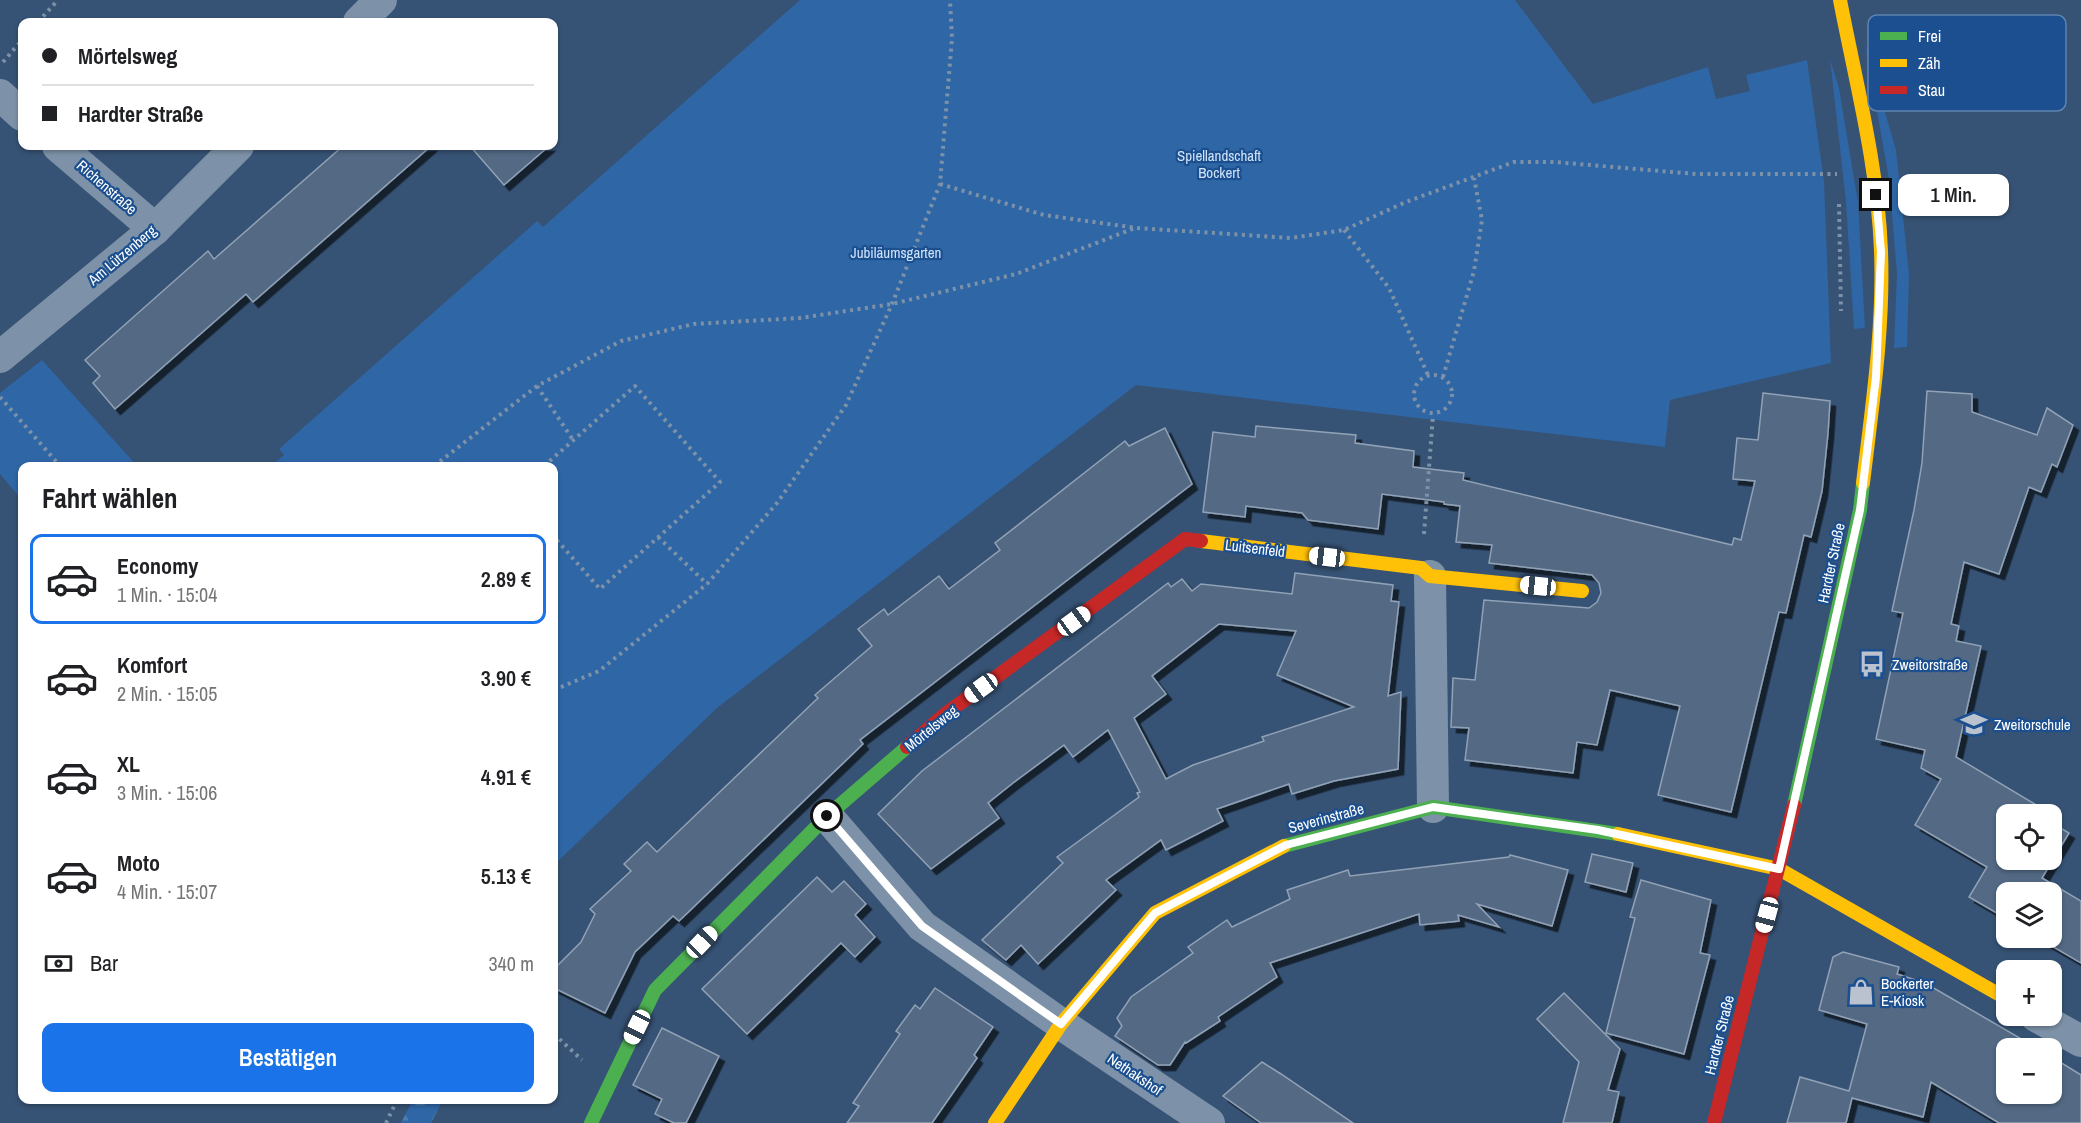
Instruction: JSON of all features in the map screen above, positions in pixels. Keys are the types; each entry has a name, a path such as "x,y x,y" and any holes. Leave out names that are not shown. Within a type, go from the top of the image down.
{"street":[{"path":"363,18 381,0"},
{"name":"Hardter Straße","path":"1714,1123 1779,869 1860,510 1876,377 1881,252 1875,187 1839,0"},
{"path":"0,95 18,111"},
{"name":"Richenstraße","path":"63,150 155,229"},
{"name":"Am Lützenberg","path":"0,357 155,229 233,150"},
{"name":"Luitsenfeld","path":"1185,539 1582,591"},
{"name":"Mörtelsweg","path":"591,1123 655,990 827,816 944,716 1185,539"},
{"path":"1426,572 1433,807"},
{"name":"Severinstraße","path":"994,1123 1061,1024 1155,913 1286,845 1433,807 1598,830 1779,869"},
{"path":"827,816 922,926 1061,1024"},
{"path":"1779,869 1996,993"},
{"name":"Nethakshof","path":"1061,1024 1209,1123"},
{"path":"2054,1026 2081,1041"}],"path":[{"path":"42,18 58,0"},
{"path":"558,688 599,671 707,584 777,503 846,405 892,304 940,184 952,38 950,0"},
{"path":"0,64 18,44"},
{"path":"940,184 1044,215 1137,228 1291,238 1344,230 1514,162 1554,162 1696,174 1838,174 1838,185"},
{"path":"1443,377 1474,271 1482,220 1474,177"},
{"path":"1839,196 1841,323"},
{"path":"439,462 537,386 621,341 694,324 800,318 892,304 1016,274 1137,228"},
{"path":"1344,230 1389,288 1428,375"},
{"path":"1428,375 1443,377 1452,389 1451,404 1433,415 1423,412 1414,399 1416,384 1428,375"},
{"path":"537,386 573,440"},
{"path":"548,462 635,386 720,482 600,589 558,542"},
{"path":"0,397 57,462"},
{"path":"1426,572 1433,415"},
{"path":"658,537 707,584"},
{"path":"386,1123 395,1104"}],"green space":[{"name":"Jubiläumsgarten","path":"800,0 1515,0 1593,104 1708,67 1716,99 1750,91 1746,75 1807,60 1824,181 1831,363 1670,400 1665,447 1136,385 717,708 558,861 558,462 276,462 284,455 279,449 537,221 543,227"},
{"path":"1830,59 1839,88 1858,202 1865,328 1854,329 1846,202"},
{"path":"1877,111 1885,111 1896,150 1909,274 1907,347 1894,348 1897,273 1889,179"},
{"path":"42,360 133,462 18,462 18,495 0,474 0,393"},
{"path":"411,1104 441,1104 431,1123 401,1123"}],"building":[{"path":"338,150 426,150 253,302 246,294 115,409 93,383 100,376 85,360 208,251 214,259"},
{"path":"473,150 544,150 504,185"},
{"path":"1927,391 1972,394 1972,412 2037,435 2047,408 2073,425 2057,467 2052,464 2041,492 2029,487 1999,574 1964,562 1951,624 1959,626 1956,641 1981,646 1956,757 2035,804 1996,804 1996,870 2047,870 2042,878 2049,882 1996,882 1996,913 1969,897 1987,867 1915,825 1941,779 1921,768 1925,750 1876,739 1903,613 1892,611 1922,463"},
{"path":"1763,393 1830,401 1828,433 1822,491 1811,537 1804,535 1786,613 1779,612 1731,812 1658,795 1680,706 1610,690 1597,745 1577,742 1573,773 1465,760 1469,728 1451,727 1453,678 1475,680 1484,600 1589,608 1597,602 1601,593 1599,583 1592,575 1489,563 1492,545 1456,542 1460,506 1444,504 1444,502 1382,494 1378,529 1308,520 1302,513 1246,506 1245,517 1203,512 1213,432 1255,437 1256,426 1356,435 1355,443 1414,451 1413,467 1464,473 1463,480 1732,545 1734,538 1741,540 1755,481 1733,479 1737,438 1758,440"},
{"path":"1165,428 1192,484 860,740 863,744 679,921 673,916 635,952 605,1013 558,990 558,965 581,942 595,914 590,909 631,871 624,864 647,842 657,852 818,698 815,695 872,646 858,629 884,609 888,615 939,576 949,589 1000,550 995,543 1125,441 1129,446"},
{"path":"1295,573 1393,585 1391,601 1399,602 1388,696 1401,692 1398,769 1334,781 1292,794 1289,784 1217,809 1223,821 1166,850 1161,840 1106,880 1116,890 1038,964 1021,945 1006,960 982,940 1063,863 1057,857 1139,797 1137,793 1140,792 1108,730 1073,757 1064,745 1013,783 988,803 999,818 931,869 878,814 922,771 1168,583 1171,587 1182,579 1192,591 1201,584 1292,594","holes":["1219,624 1296,631 1277,675 1354,707 1262,737 1264,741 1193,765 1166,779 1134,718 1166,694 1152,676"]},
{"path":"2062,829 2069,833 2062,845"},
{"path":"1592,854 1633,863 1626,892 1585,882"},
{"path":"1510,855 1568,870 1552,926 1477,904 1499,927 1458,915 1459,921 1420,925 1419,914 1270,963 1277,977 1218,1017 1220,1021 1185,1042 1170,1065 1158,1065 1115,1036 1122,1026 1117,1018 1131,997 1193,953 1188,947 1227,920 1232,927 1290,899 1287,890 1348,870 1350,876 1509,857"},
{"path":"817,877 832,892 844,881 866,904 855,915 875,937 855,957 841,943 747,1034 702,989"},
{"path":"1641,880 1711,900 1700,953 1710,955 1684,1054 1606,1033 1635,918 1630,917"},
{"path":"2062,890 2081,901 2081,963 2055,948 2062,948"},
{"path":"1843,952 1899,967 1897,974 1925,983 2020,1038 1996,1038 1996,1104 2062,1104 2062,1063 2081,1075 2081,1123 1999,1123 1931,1082 1923,1117 1852,1098 1846,1123 1787,1123 1800,1077 1849,1091 1867,1024 1819,1010 1833,957"},
{"path":"935,988 993,1027 974,1055 977,1058 932,1123 847,1123 859,1106 853,1103 900,1034 896,1031 915,1005 920,1009"},
{"path":"1564,993 1620,1049 1608,1090 1619,1092 1612,1123 1563,1123 1579,1062 1537,1019"},
{"path":"662,1028 719,1056 686,1123 674,1123 655,1114 662,1099 633,1085"},
{"path":"1262,1062 1353,1123 1261,1123 1223,1096"}],"traffic: fast":[{"path":"1794,805 1860,510 1863,483"},
{"path":"591,1123 655,990 827,816 907,747"},
{"path":"1284,846 1433,807 1618,834"}],"traffic: slow":[{"path":"1840,0 1871,157 1881,251 1879,338 1863,483"},
{"path":"1201,541 1421,568 1430,576 1582,591"},
{"path":"1618,834 1779,869 1996,993"},
{"path":"995,1123 1061,1024 1155,913 1284,846"}],"traffic: jam":[{"path":"907,747 944,715 1185,539 1201,541"},
{"path":"1714,1123 1794,805"}],"place":[{"name":"Zweitorstraße","path":"1872,664"},
{"name":"Zweitorschule","path":"1974,724"},
{"name":"Bockerter E-Kiosk","path":"1861,992"}],"route":[{"path":"827,816 922,926 1061,1024 1155,913 1286,845 1433,807 1598,830 1779,869 1860,510 1868,427 1876,377 1881,252 1876,195"}],"park label":[{"name":"Spiellandschaft Bockert","path":"1219,164"}]}
